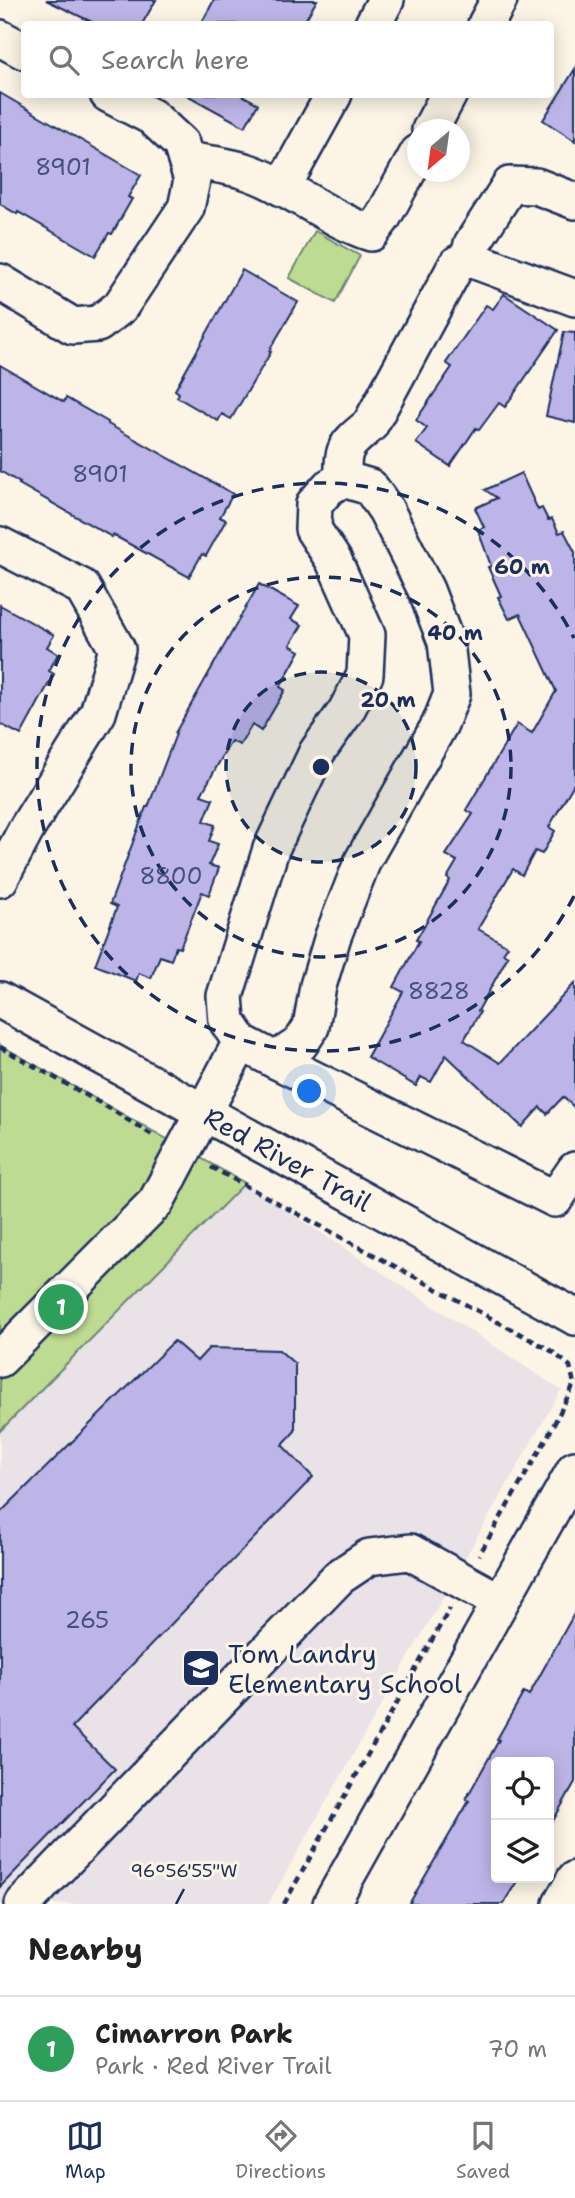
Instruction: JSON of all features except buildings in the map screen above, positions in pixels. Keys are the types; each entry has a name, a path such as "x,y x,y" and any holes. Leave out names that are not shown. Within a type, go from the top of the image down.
{"street":[{"path":"375,21 386,0"},
{"path":"488,21 499,0"},
{"path":"0,38 21,49"},
{"path":"0,282 73,326 98,324 120,307 186,208 192,180 181,144 152,117 116,98"},
{"path":"282,188 332,98"},
{"path":"436,119 447,98"},
{"path":"186,160 245,171 282,188 350,226 371,233 407,173"},
{"path":"343,479 342,463 348,443 370,425 457,264 469,257 472,244 510,185 536,186 575,201"},
{"path":"469,257 575,298"},
{"path":"275,1060 300,1044 311,1027 318,985 363,860 440,724 452,694 446,642 426,590 398,533 370,487 343,479 329,487 314,504 313,529 334,561 367,635 365,675 346,711 317,752 271,849 225,996 227,1021 241,1042 275,1060 555,1199 575,1170"},
{"path":"0,545 82,587 117,649 97,713 0,878"},
{"name":"Red River Trail","path":"0,1000 575,1317"},
{"path":"0,1359 156,1202 241,1042"},
{"path":"331,1904 575,1469"},
{"path":"23,1904 339,1577 369,1557 410,1552 499,1601"},
{"path":"561,1904 575,1879"}],"path":[{"path":"0,1047 183,1152 550,1350 570,1366 574,1384 548,1436 284,1904"}],"shaded area":[{"name":"Tom Landry Elementary School","path":"245,1183 561,1390 268,1904 0,1904 0,1431"}],"green space":[{"path":"315,231 360,256 335,303 289,278"},
{"path":"0,1045 245,1183 0,1431"}],"place":[{"name":"Cimarron Park","path":"61,1307"},
{"name":"Tom Landry Elementary School","path":"201,1668"}]}
